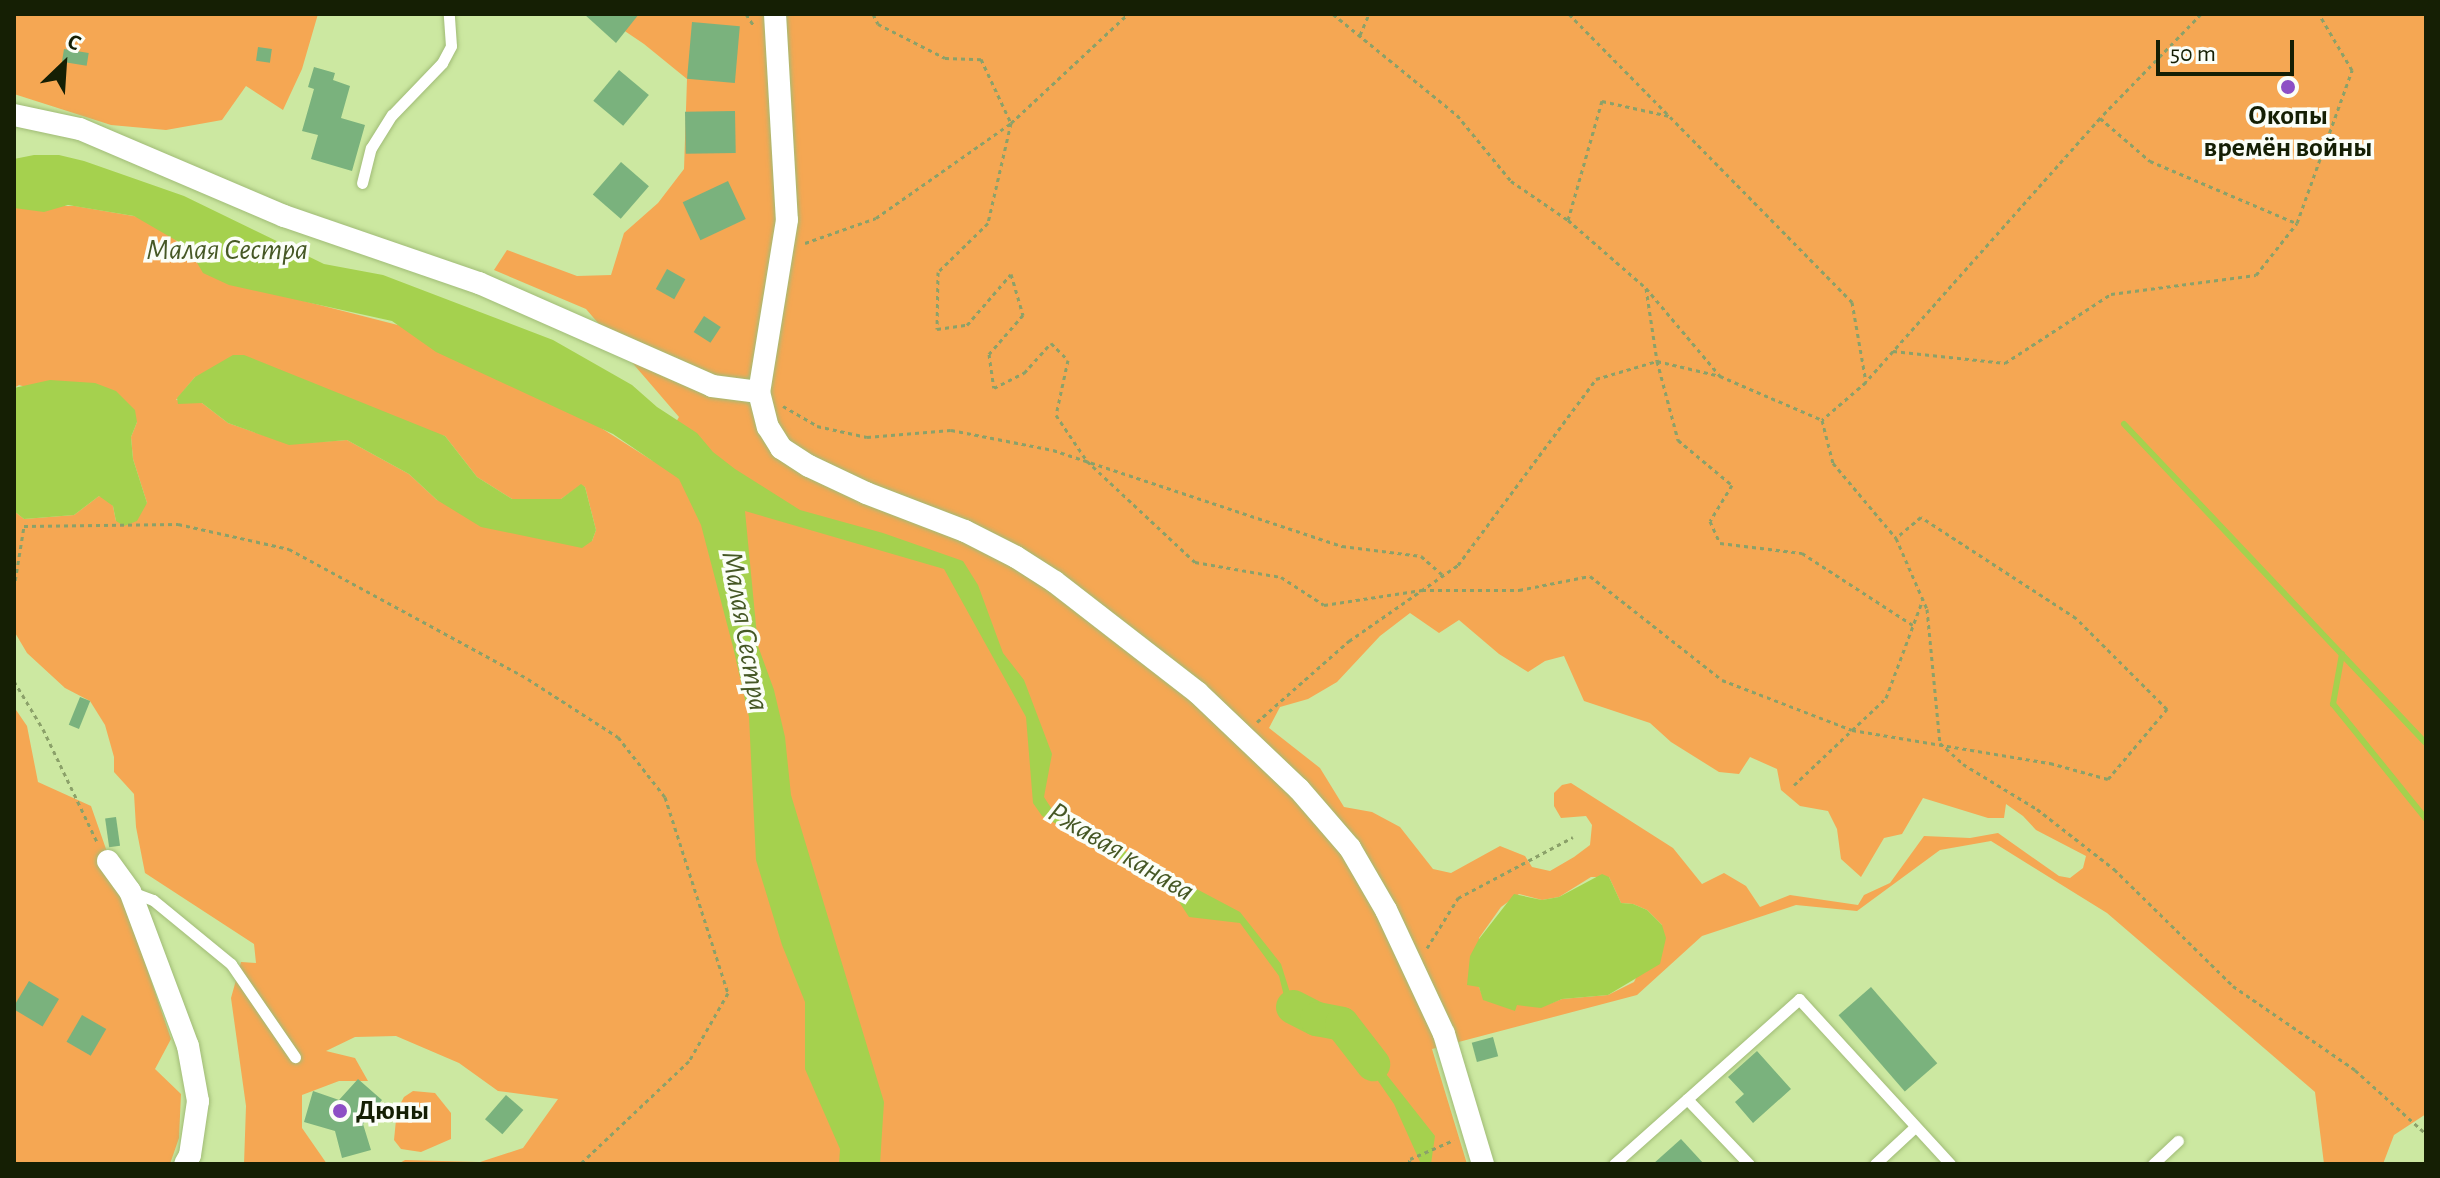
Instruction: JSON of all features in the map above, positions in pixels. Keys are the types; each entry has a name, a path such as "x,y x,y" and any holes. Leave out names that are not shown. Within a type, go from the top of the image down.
{"street":[{"path":"775,14 779,118 787,181 782,251 759,392 768,427 781,448 809,466 866,493 965,531 1016,557 1155,658 1243,733 1299,789 1350,848 1415,969 1444,1034 1483,1164"},
{"path":"14,115 80,129 284,216 479,283 712,386 759,392"},
{"path":"108,861 130,891 188,1046 198,1101 190,1155 185,1164"}],"lane":[{"path":"362,183 371,148 392,115 442,63 451,46 449,14"},
{"path":"130,891 153,900 231,964 295,1057"},
{"path":"1614,1164 1799,999 1950,1164"},
{"path":"1687,1099 1749,1164"},
{"path":"1875,1164 1915,1127"},
{"path":"2153,1164 2178,1141"}],"path":[{"path":"873,14 878,24 945,58 981,59 1011,123 988,223 938,272 937,329 967,325 1011,274 1023,315 989,354 994,388 1024,373 1051,343 1068,360 1056,415 1087,461 1195,562 1281,577 1324,605 1422,590 1519,590 1590,576 1722,680 1852,730 2050,763 2108,779 2167,709 2076,618 1921,517 1896,538"},
{"path":"782,251 876,218 1011,123 1128,14"},
{"path":"1333,14 1457,115 1511,181 1568,220 1646,288 1720,376"},
{"path":"1360,35 1369,14"},
{"path":"1569,14 1852,302 1866,382"},
{"path":"1822,420 1866,382 2100,118 2201,14"},
{"path":"1893,351 2005,363 2111,294 2256,275 2297,223 2352,70 2319,14"},
{"path":"1568,220 1602,101 1669,116"},
{"path":"2100,118 2150,161 2297,223"},
{"path":"1646,288 1657,361 1678,440 1732,485 1710,521 1720,543 1802,553 1913,625"},
{"path":"1243,733 1349,641 1458,565 1596,379 1657,361 1720,376 1822,420"},
{"path":"759,392 817,426 867,437 951,430 1053,450 1342,546 1421,556 1443,575"},
{"path":"1822,420 1833,463 1896,538 1927,609 1940,743 1963,764 2037,809 2114,869 2233,986 2355,1070 2426,1134"},
{"path":"14,588 24,526 178,524 289,549 528,679 618,737 665,797 728,993 689,1061 580,1164"},
{"path":"1794,785 1886,698 1923,599"},
{"path":"14,681 43,729 108,861"},
{"path":"1415,969 1458,898 1573,837"},
{"path":"1409,1161 1435,1148"}],"shaded area":[{"path":"14,14 318,14 302,69 283,110 246,86 222,120 166,130 111,125 14,94"},
{"path":"592,14 2426,14 2426,1114 2394,1135 2383,1164 2324,1164 2315,1092 2107,913 1991,841 1940,850 1857,911 1796,905 1702,936 1637,995 1432,1049 1467,1164 398,1164 405,1160 480,1162 523,1148 558,1099 498,1091 459,1063 396,1036 355,1037 326,1051 355,1058 368,1081 339,1081 302,1095 302,1128 327,1164 244,1164 246,1106 231,998 241,962 256,963 254,944 145,873 136,827 134,794 114,772 114,757 105,725 90,701 65,688 27,653 14,631 14,511 24,519 74,515 99,496 108,499 113,506 116,521 147,503 133,459 131,437 137,422 19,385 14,388 14,206 75,206 151,219 222,280 429,333 568,407 653,461 679,417 586,309 494,270 507,250 577,276 611,275 624,233 658,203 684,169 687,79 604,17","holes":["195,377 445,436 477,477 512,499 561,499 581,485 585,487 596,530 592,541 437,500 409,474 347,440 289,444 228,423 202,403 176,400","1410,613 1439,633 1459,620 1499,654 1528,672 1545,661 1564,656 1584,701 1650,723 1671,742 1719,772 1739,774 1750,757 1777,769 1781,790 1800,806 1828,811 1837,829 1841,859 1861,877 1884,838 1902,834 1923,798 1988,818 2004,818 2006,804 2036,830 2086,856 2083,868 2070,878 2059,876 1998,833 1970,838 1924,836 1890,883 1864,895 1858,905 1790,895 1760,907 1746,886 1724,873 1702,884 1673,848 1571,783 1562,785 1554,793 1554,806 1561,818 1586,816 1592,825 1590,845 1574,857 1550,871 1532,867 1525,856 1500,846 1451,873 1433,869 1400,827 1372,812 1344,807 1320,768 1269,728 1280,707 1308,699 1337,682 1380,636","1591,877 1609,877 1621,903 1647,910 1662,925 1634,982 1608,995 1562,999 1541,1007 1484,1000 1479,987 1479,938 1501,907 1519,894 1542,900 1559,897"]},
{"path":"14,707 27,726 38,782 91,806 121,892 171,1039 155,1069 181,1094 179,1138 170,1164 14,1164"},
{"path":"413,1091 435,1093 451,1113 451,1139 421,1152 401,1149 394,1140 397,1110 404,1097"}],"water":[{"name":"Малая Сестра","path":"59,155 84,161 184,196 324,264 383,275 553,340 632,385 657,407 697,433 713,452 735,469 800,510 883,533 963,561 978,585 1003,653 1024,680 1052,754 1044,797 1055,814 1240,912 1281,964 1292,999 1353,1032 1435,1136 1431,1164 1421,1164 1394,1104 1342,1029 1287,1008 1279,976 1240,923 1189,917 1168,885 1042,816 1033,803 1026,717 944,569 745,511 758,646 774,690 785,737 791,795 884,1102 880,1164 839,1164 840,1149 805,1069 805,1002 782,945 756,860 749,717 733,647 701,525 679,479 613,434 436,352 392,321 229,285 203,273 193,256 177,241 134,216 68,205 44,212 14,208 14,159"},
{"path":"233,355 244,355 445,436 477,477 512,499 561,499 581,484 585,487 596,530 592,541 582,548 481,527 437,500 409,474 347,440 289,445 228,423 202,403 178,404 177,398 195,377"},
{"path":"50,380 95,383 116,391 135,410 137,422 131,437 133,459 147,503 137,521 124,526 116,521 113,506 99,496 74,515 24,519 14,511 14,388"},
{"path":"1602,874 1609,877 1621,903 1647,910 1662,925 1666,938 1660,964 1608,995 1562,999 1541,1008 1517,1005 1515,1011 1483,1000 1479,987 1467,985 1470,956 1479,939 1514,894 1542,900 1559,897"}],"building":[{"path":"584,14 639,14 616,43"},
{"path":"692,22 740,26 735,83 687,79"},
{"path":"258,47 272,49 270,63 256,61"},
{"path":"64,49 89,53 87,66 62,62"},
{"path":"314,67 335,73 333,80 350,86 341,118 365,125 352,171 311,159 318,135 302,131 314,89 308,87"},
{"path":"619,70 649,95 623,126 593,101"},
{"path":"735,111 736,153 686,154 685,112"},
{"path":"621,162 649,186 621,219 593,194"},
{"path":"728,181 746,219 700,240 683,202"},
{"path":"667,269 685,279 674,299 656,289"},
{"path":"704,316 721,327 710,343 694,332"},
{"path":"80,697 90,701 79,729 69,725"},
{"path":"116,817 120,846 109,847 105,819"},
{"path":"29,981 59,999 43,1026 14,1009"},
{"path":"1871,987 1937,1063 1905,1091 1839,1015"},
{"path":"82,1015 106,1029 91,1056 67,1042"},
{"path":"1493,1037 1498,1056 1477,1062 1472,1043"},
{"path":"1757,1051 1791,1089 1753,1123 1735,1102 1744,1094 1728,1077"},
{"name":"Дюны","path":"358,1079 382,1100 363,1124 371,1150 342,1158 335,1131 304,1122 313,1091 339,1100"},
{"path":"506,1095 523,1110 502,1134 485,1119"},
{"path":"1681,1139 1704,1164 1653,1164"}],"waterway":[{"path":"2124,424 2426,743"},
{"path":"2342,654 2333,704 2426,819"},
{"name":"Ржавая канава","path":"1293,1007 1317,1019 1342,1024 1373,1064"}],"place":[{"name":"Окопы времён войны","path":"2288,87"},
{"name":"Дюны","path":"340,1111"}]}
